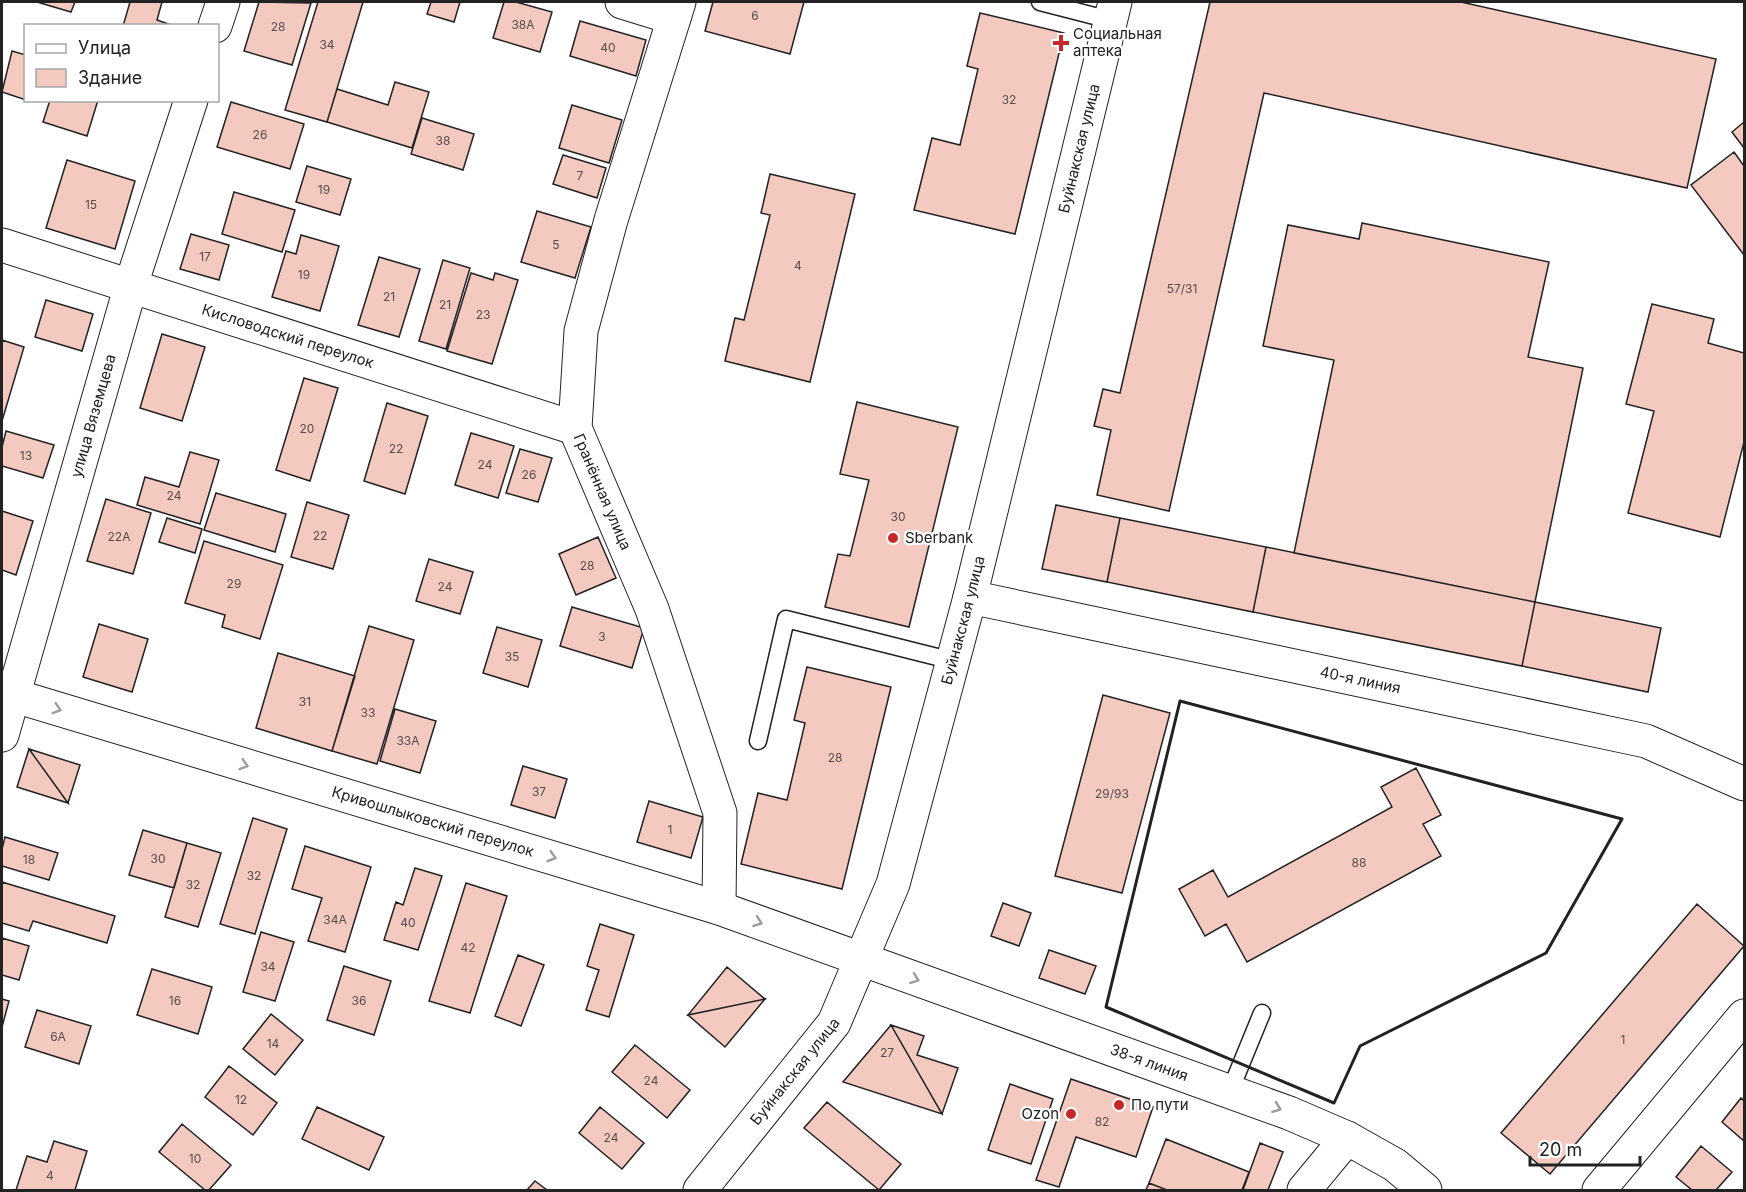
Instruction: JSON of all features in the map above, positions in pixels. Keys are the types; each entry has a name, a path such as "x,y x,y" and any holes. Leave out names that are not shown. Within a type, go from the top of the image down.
{"street":[{"path":"216,24 223,2"},
{"path":"622,2 676,10"},
{"name":"Гранённая улица","path":"676,10 611,220 581,331 575,428 652,609 720,813 719,908"},
{"name":"Буйнакская улица","path":"700,1191 834,1023 893,884 970,597 1113,11"},
{"name":"улица Вяземцева","path":"2,735 8,694 131,285 190,102"},
{"name":"Кисловодский переулок","path":"2,245 575,428"},
{"name":"40-я линия","path":"970,597 1646,741 1744,784"},
{"name":"Кривошлыковский переулок","path":"8,694 719,908 860,960"},
{"name":"38-я линия","path":"860,960 1289,1113 1347,1138 1395,1165 1425,1191"},
{"path":"1599,1191 1744,1016"},
{"path":"1304,1191 1347,1138"}],"lane":[{"path":"1040,2 1113,11"},
{"path":"758,741 786,619 953,661"},
{"path":"1230,1091 1262,1013"}],"building":[{"path":"37,2 75,2 71,12"},
{"path":"130,2 162,2 157,20 168,24 124,24"},
{"path":"259,2 311,3 292,65 244,51"},
{"path":"318,2 363,2 327,122 285,110"},
{"path":"431,2 460,2 454,22 427,14"},
{"path":"504,2 516,2 552,12 540,52 493,38"},
{"path":"713,2 804,2 790,54 705,31"},
{"path":"1210,2 1461,2 1716,59 1687,188 1264,93 1169,511 1097,495 1111,430 1094,426 1103,389 1120,393"},
{"path":"980,13 1064,33 1015,234 914,210 932,138 960,145 978,69 967,66"},
{"path":"580,21 646,40 636,76 570,56"},
{"path":"12,51 24,54 24,99 2,92"},
{"path":"395,82 429,92 412,148 327,122 337,89 388,105"},
{"path":"49,102 97,102 87,136 43,122"},
{"path":"231,102 304,124 290,169 217,147"},
{"path":"572,105 622,120 609,163 559,148"},
{"path":"422,118 474,134 463,170 411,154"},
{"path":"1744,122 1744,148 1732,132"},
{"path":"1734,152 1744,166 1744,255 1691,185"},
{"path":"563,155 606,168 597,198 553,184"},
{"path":"67,160 135,181 115,249 46,228"},
{"path":"307,166 351,179 340,215 296,202"},
{"path":"770,174 855,194 810,382 725,361 735,318 744,320 770,215 761,213"},
{"path":"234,192 295,210 282,252 222,234"},
{"path":"537,211 591,227 575,278 521,262"},
{"path":"1362,223 1549,262 1528,357 1583,368 1535,602 1294,553 1334,360 1263,346 1288,225 1359,239"},
{"path":"191,234 229,245 219,280 180,269"},
{"path":"301,235 339,246 320,311 272,297 286,251 296,254"},
{"path":"379,257 420,269 399,337 358,325"},
{"path":"443,260 470,268 446,349 419,341"},
{"path":"471,273 493,280 495,273 518,280 492,364 447,351"},
{"path":"46,300 93,314 82,351 35,337"},
{"path":"1652,304 1714,319 1708,343 1744,353 1744,442 1720,537 1628,513 1654,411 1626,404"},
{"path":"162,334 205,347 182,421 140,408"},
{"path":"2,340 24,347 2,421"},
{"path":"304,378 338,388 310,481 276,470"},
{"path":"857,402 958,427 909,627 825,607 838,554 850,556 869,480 840,474"},
{"path":"387,403 428,416 405,494 364,481"},
{"path":"6,431 54,445 43,478 2,466 2,447"},
{"path":"471,433 514,446 498,498 455,485"},
{"path":"520,449 552,458 538,502 506,493"},
{"path":"190,452 219,460 200,524 137,505 145,477 179,487"},
{"path":"216,493 286,514 275,552 204,530"},
{"path":"106,499 151,513 133,574 87,561"},
{"path":"307,502 349,515 333,569 291,557"},
{"path":"1056,505 1120,518 1107,582 1042,569"},
{"path":"2,511 33,521 16,575 2,570"},
{"path":"167,518 202,529 195,553 159,542"},
{"path":"1120,518 1266,547 1253,612 1107,582"},
{"path":"598,537 616,578 576,595 559,554"},
{"path":"204,541 283,565 260,639 222,627 225,615 185,603"},
{"path":"1266,547 1535,602 1522,666 1253,612"},
{"path":"429,559 473,572 460,614 416,601"},
{"path":"1535,602 1661,628 1648,692 1522,666"},
{"path":"572,607 644,628 632,668 560,646"},
{"path":"99,624 148,639 132,692 83,677"},
{"path":"369,626 414,640 377,764 332,751"},
{"path":"497,627 542,640 528,687 483,673"},
{"path":"278,653 355,676 332,751 256,728"},
{"path":"807,667 891,687 842,889 741,864 758,793 787,800 805,723 794,720"},
{"path":"1103,695 1170,713 1122,893 1055,876"},
{"path":"395,709 436,721 420,773 380,761"},
{"path":"29,749 68,803 17,787"},
{"path":"29,749 80,765 68,803"},
{"path":"523,766 567,779 555,818 511,805"},
{"path":"1416,768 1441,815 1423,824 1441,856 1247,962 1226,924 1205,936 1179,889 1213,870 1228,897 1392,807 1381,787"},
{"path":"649,801 703,817 691,858 637,842"},
{"path":"253,818 287,829 255,934 220,924"},
{"path":"143,830 187,843 174,888 129,875"},
{"path":"5,837 58,853 49,880 2,866"},
{"path":"187,843 221,853 198,927 165,917"},
{"path":"305,846 371,867 345,952 308,941 322,898 292,889"},
{"path":"415,868 442,876 418,950 384,940 396,902 403,905"},
{"path":"2,882 115,916 107,943 33,921 29,931 2,923"},
{"path":"466,883 507,896 470,1013 429,1001"},
{"path":"1003,903 1031,913 1019,946 991,936"},
{"path":"1697,904 1744,946 1550,1174 1501,1133"},
{"path":"600,924 634,935 609,1017 586,1010 599,970 587,966"},
{"path":"261,932 294,942 275,1001 243,992"},
{"path":"2,938 29,946 19,980 2,975"},
{"path":"1049,950 1096,966 1085,994 1039,978"},
{"path":"518,955 544,965 521,1026 495,1016"},
{"path":"344,966 391,981 374,1035 327,1020"},
{"path":"727,967 765,999 688,1015"},
{"path":"152,969 212,987 198,1034 137,1015"},
{"path":"2,999 9,1001 2,1027"},
{"path":"765,999 725,1047 688,1015"},
{"path":"37,1010 91,1026 79,1064 25,1047"},
{"path":"271,1014 303,1040 275,1075 243,1049"},
{"path":"891,1025 942,1114 843,1082"},
{"path":"891,1025 924,1036 917,1055 958,1068 942,1114"},
{"path":"635,1045 690,1090 667,1118 612,1072"},
{"path":"229,1066 277,1103 253,1135 205,1097"},
{"path":"1071,1079 1153,1107 1136,1157 1076,1137 1059,1187 1036,1180"},
{"path":"1010,1084 1053,1099 1031,1164 988,1150"},
{"path":"1741,1098 1744,1101 1744,1141 1722,1122"},
{"path":"827,1102 901,1164 879,1190 804,1128"},
{"path":"317,1107 384,1137 369,1170 302,1139"},
{"path":"600,1107 644,1143 622,1169 579,1133"},
{"path":"182,1124 231,1165 209,1190 205,1190 159,1152"},
{"path":"1166,1139 1249,1172 1242,1190 1167,1190 1149,1183"},
{"path":"54,1141 87,1151 75,1190 16,1190 27,1156 47,1162"},
{"path":"1260,1143 1283,1152 1268,1190 1243,1190"},
{"path":"1701,1146 1732,1172 1716,1190 1692,1190 1676,1177"},
{"path":"535,1181 547,1190 527,1190"},
{"path":"1149,1183 1167,1190 1146,1190"}],"wall":[{"path":"1180,701 1622,819 1546,953 1360,1046 1334,1103 1106,1007 1180,701"}],"place":[{"name":"Социальная аптека","path":"1061,43"},
{"name":"Sberbank","path":"893,538"},
{"name":"По пути","path":"1119,1105"},
{"name":"Ozon","path":"1071,1114"}]}
